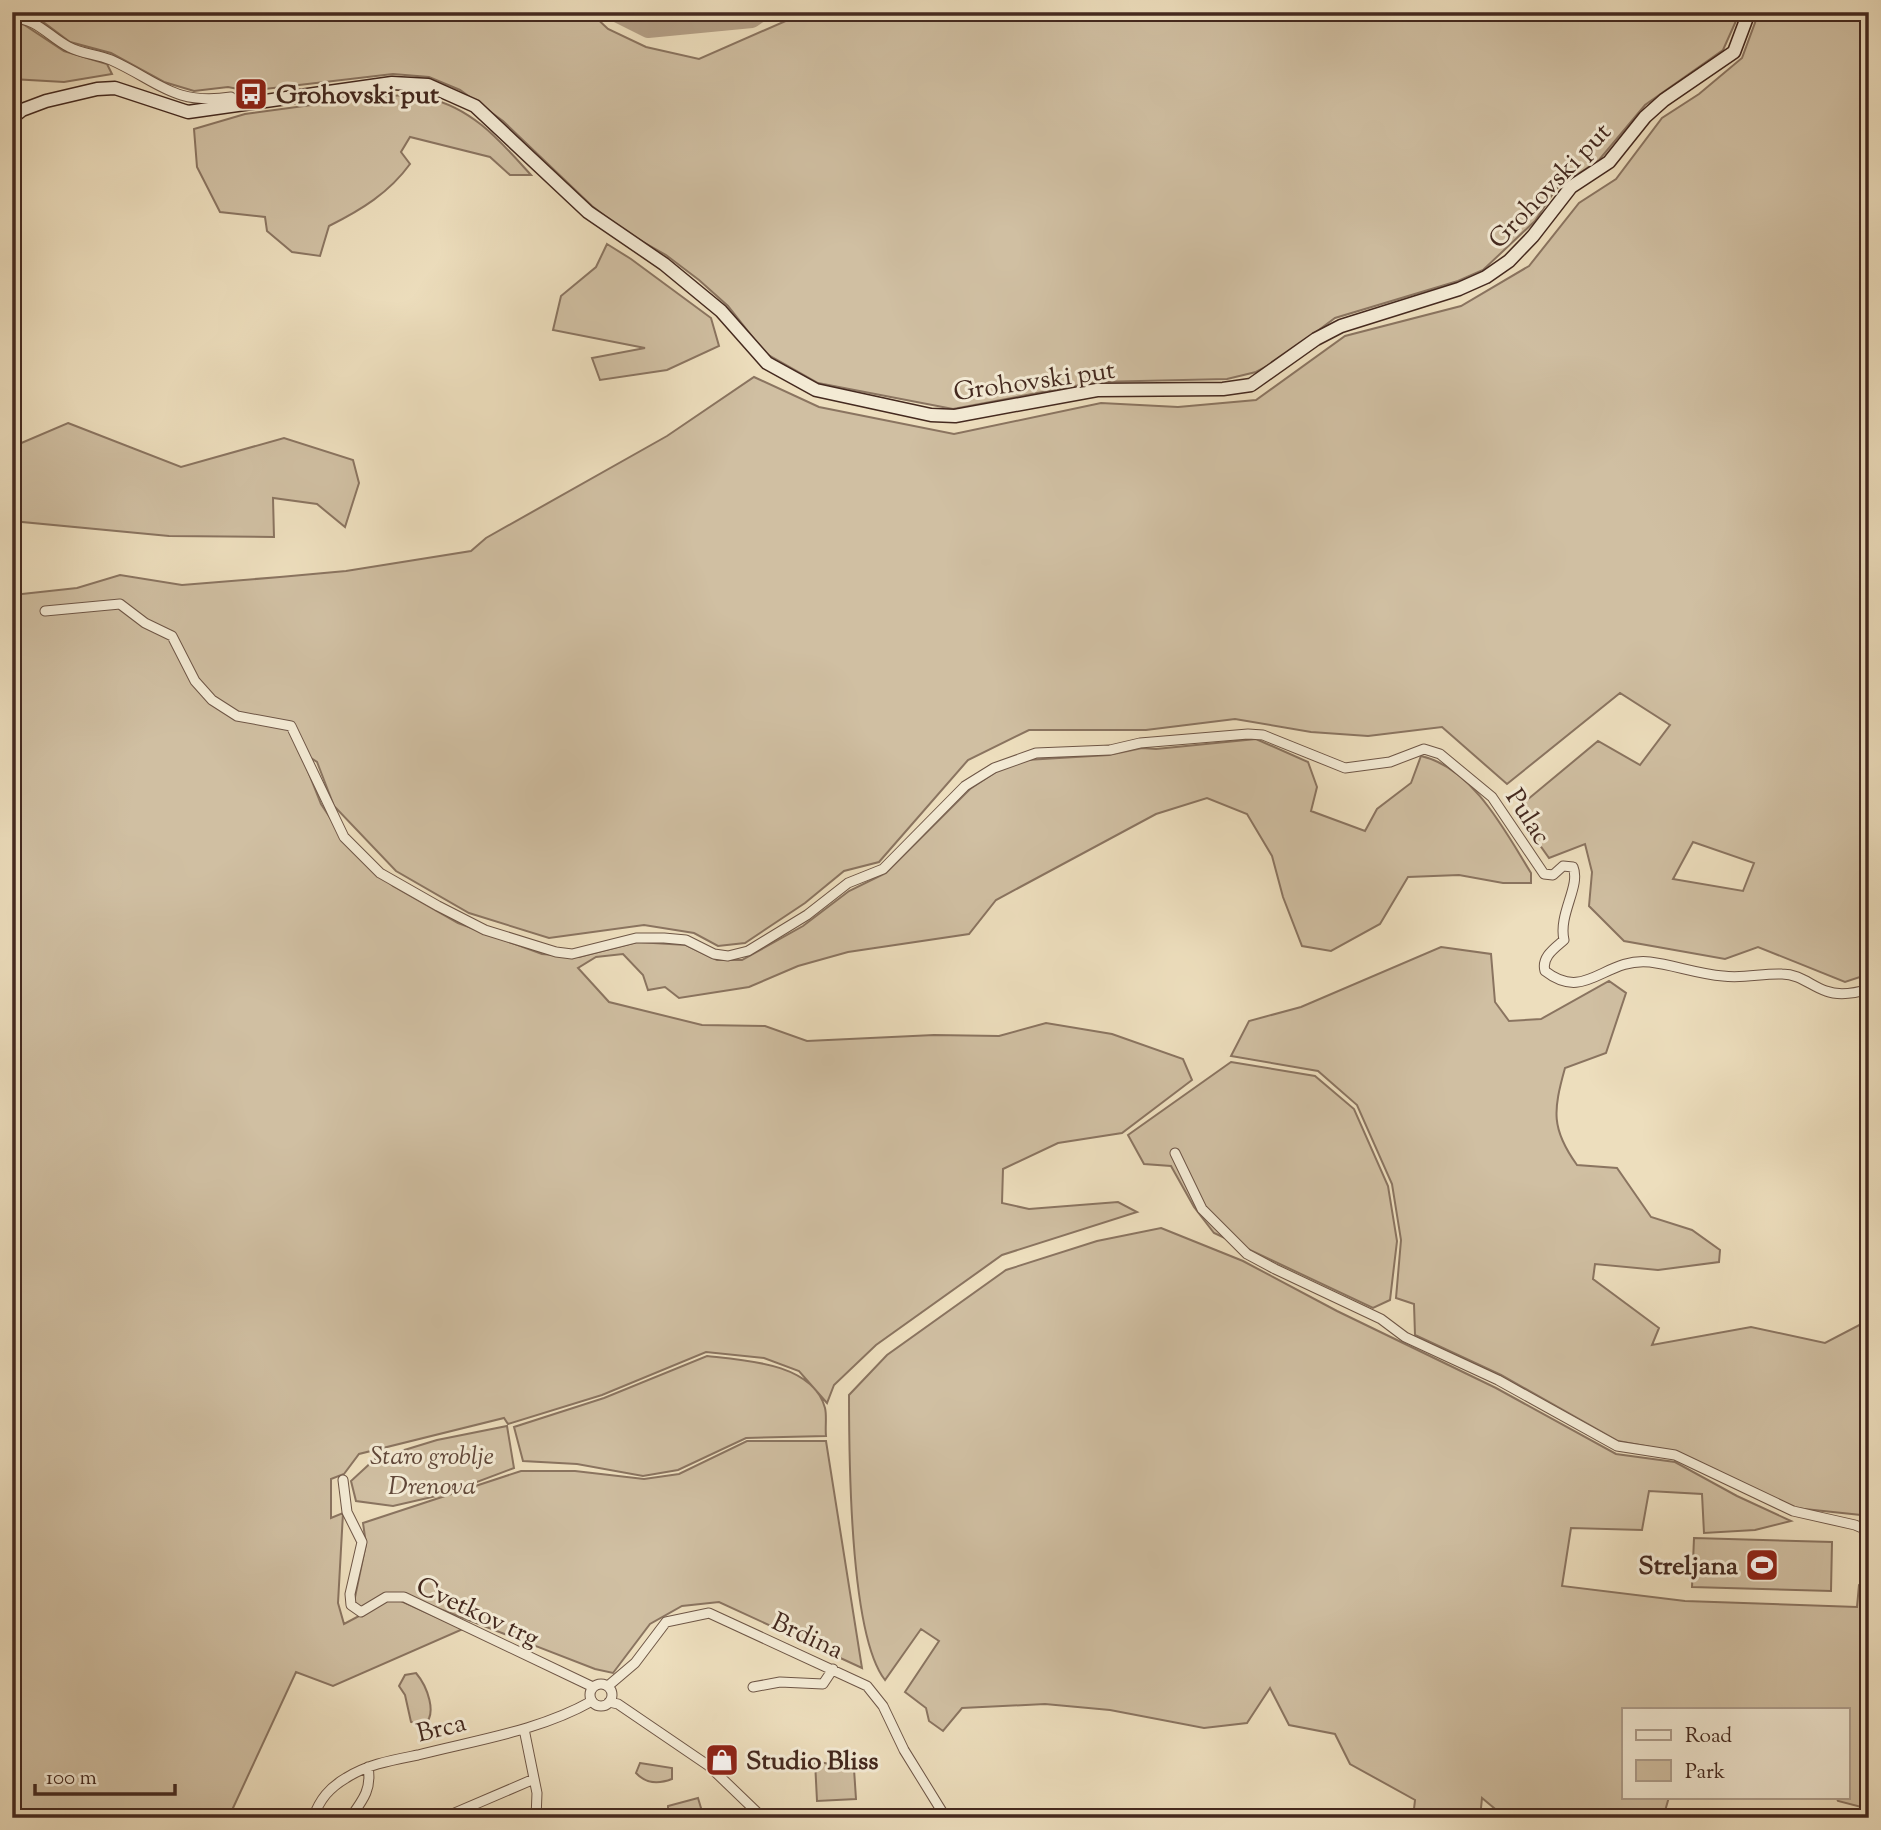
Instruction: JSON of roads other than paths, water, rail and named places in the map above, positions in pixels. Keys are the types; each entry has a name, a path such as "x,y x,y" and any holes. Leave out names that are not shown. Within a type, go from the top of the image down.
{"main road":[{"name":"Grohovski put","path":"12,117 22,110 67,95 115,88 179,111 241,105 392,83 428,85 459,96 499,126 588,212 663,264 721,311 767,363 817,390 931,415 955,416 1097,390 1223,389 1251,385 1284,365 1316,339 1341,326 1459,289 1486,277 1509,261 1533,236 1571,187 1609,162 1645,117 1664,100 1734,52 1749,12"}],"street":[{"path":"12,18 37,24 67,46 108,59 175,95 201,100 231,97 241,105"},
{"name":"Pulac","path":"45,611 115,603 145,623 168,633 195,681 212,700 237,716 291,726 344,837 370,864 427,901 485,930 572,954 636,938 686,940 714,954 728,956 748,951 807,915 848,883 883,869 965,786 994,768 1022,756 1110,750 1140,743 1263,735 1345,768 1390,762 1419,750 1433,751 1485,790 1544,874 1553,875 1568,865 1576,874 1565,908 1562,929 1564,940 1545,959 1544,965 1545,971 1565,983 1585,983 1611,967 1649,962 1726,977 1781,974 1798,976 1828,992 1869,989"},
{"path":"1175,1153 1202,1209 1247,1254 1256,1259 1381,1320 1405,1337 1498,1380 1617,1446 1675,1455 1793,1511 1855,1525 1869,1531"},
{"name":"Cvetkov trg","path":"343,1480 347,1512 362,1542 350,1594 351,1605 361,1612 386,1597 404,1597 593,1687 600,1684 608,1686"},
{"name":"Brdina","path":"608,1686 635,1663 666,1622 709,1613 867,1686 883,1706 904,1750 946,1818"},
{"path":"753,1687 780,1682 823,1684 833,1669"},
{"path":"593,1687 592,1701 603,1706 609,1702 612,1691 608,1686"},
{"name":"Brca","path":"313,1818 322,1797 330,1789 368,1767 524,1729 568,1714 592,1701"},
{"path":"609,1702 618,1704 709,1766 763,1818"},
{"path":"524,1729 537,1793 536,1818"},
{"path":"351,1818 367,1794 370,1781 368,1767"},
{"path":"443,1818 534,1779"}],"waterway":[{"path":"614,12 648,29 752,19 762,12"}],"place":[{"name":"Grohovski put","path":"251,94"},
{"name":"Streljana","path":"1762,1565"},
{"name":"Studio Bliss","path":"722,1760"}],"park label":[{"name":"Staro groblje Drenova","path":"432,1470"}]}
